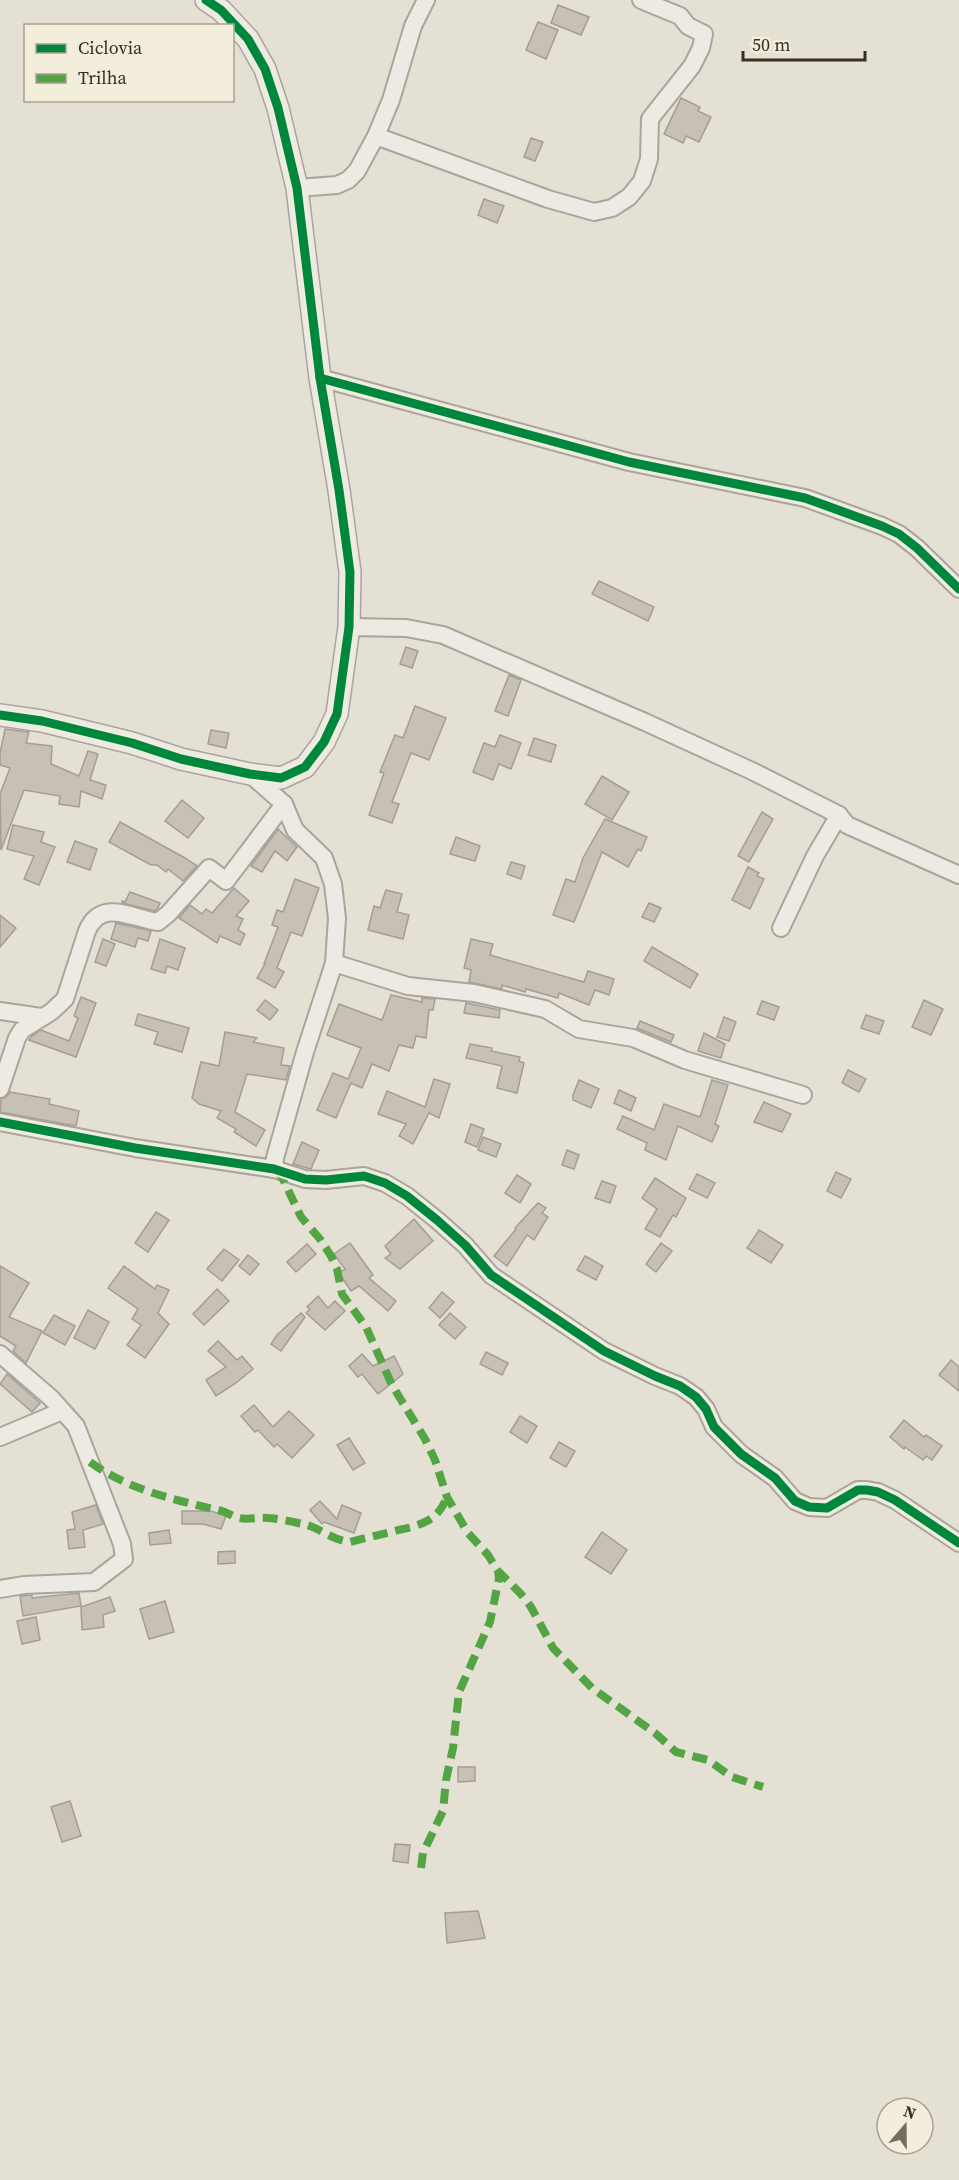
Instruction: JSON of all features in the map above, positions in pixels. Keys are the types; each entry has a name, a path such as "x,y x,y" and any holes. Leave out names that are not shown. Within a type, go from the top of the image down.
{"street":[{"path":"297,188 337,186 357,171 376,136 391,100 413,26 426,0"},
{"path":"376,136 548,199 594,212 612,208 629,198 642,181 649,159 650,119 692,66 701,48 704,34 688,26 680,16 641,0"},
{"path":"0,715 132,743 181,759 250,774 281,778 305,767 324,742 337,714 349,627 350,572 320,378 297,188 278,108 264,69 248,39 218,3"},
{"path":"320,378 629,462 805,498 899,534 917,548 959,589"},
{"path":"349,627 406,628 443,635 752,771 838,815 848,825 959,875"},
{"path":"250,774 284,804 295,830 324,858 333,884 337,918 334,963 296,1080 274,1169"},
{"path":"0,1011 21,1022 51,1012 65,999 91,923 97,917 103,912 112,912 158,921 168,914 209,868 226,881 284,804"},
{"path":"781,928 815,856 838,815"},
{"path":"334,963 408,986 474,993 545,1009 579,1029 633,1038 685,1060 803,1095"},
{"path":"0,1089 21,1022"},
{"path":"0,1122 135,1148 274,1169 305,1179 326,1180 364,1176 385,1183 407,1196 465,1245 491,1275 604,1351 680,1386 696,1397 706,1409 714,1427 741,1454 775,1478 782,1489 795,1501 809,1507 826,1508 858,1490 878,1492 895,1500 959,1544"},
{"path":"0,1354 51,1398 76,1426 113,1526 122,1544 124,1559 94,1582 24,1585 0,1589"},
{"path":"0,1437 62,1411"}],"building":[{"path":"558,5 589,17 581,35 551,23"},
{"path":"538,22 558,30 546,59 526,50"},
{"path":"681,98 700,107 698,111 711,117 699,142 686,136 683,143 664,134"},
{"path":"531,138 543,142 535,161 524,157"},
{"path":"484,199 504,206 497,223 478,215"},
{"path":"599,581 654,607 648,621 592,594"},
{"path":"406,647 418,651 412,668 400,664"},
{"path":"509,675 521,680 508,716 495,711"},
{"path":"415,706 446,718 429,760 411,753 392,802 399,804 392,823 369,815 384,773 380,772 395,735 403,738"},
{"path":"5,729 29,732 26,743 52,746 51,764 79,776 88,751 98,754 90,780 106,785 102,799 81,791 79,807 59,804 60,796 24,790 1,850 0,794 10,768 0,765"},
{"path":"211,730 229,733 226,748 208,744"},
{"path":"500,735 521,743 511,769 499,764 493,780 473,772 484,743 495,747"},
{"path":"534,738 556,745 551,762 528,755"},
{"path":"602,776 629,792 612,820 585,804"},
{"path":"182,800 204,818 188,838 165,821"},
{"path":"762,812 773,819 749,862 738,856"},
{"path":"605,819 647,837 641,851 638,849 628,867 602,852 574,922 553,915 566,879 575,882 583,858"},
{"path":"120,822 197,866 183,881 168,869 166,872 157,865 151,865 109,842"},
{"path":"13,825 44,832 41,842 55,847 39,885 24,879 34,856 7,849"},
{"path":"278,829 297,847 287,861 275,851 262,872 251,866"},
{"path":"456,837 480,846 475,861 450,854"},
{"path":"75,841 97,849 90,870 67,862"},
{"path":"511,862 525,866 521,879 507,874"},
{"path":"748,867 764,879 750,909 732,900"},
{"path":"295,879 319,888 302,936 291,932 277,968 284,972 275,988 257,978 265,964 278,927 272,925 277,910 283,912"},
{"path":"234,888 249,901 236,916 243,919 238,930 245,934 240,945 220,936 217,943 179,918 190,905 202,914 206,909 212,913"},
{"path":"386,890 402,894 397,912 409,915 403,939 368,930 374,906 380,908"},
{"path":"130,892 160,903 158,908 155,911 122,903 122,901 125,902"},
{"path":"649,903 661,908 654,922 642,917"},
{"path":"0,915 16,928 0,947"},
{"path":"116,923 151,931 148,941 138,938 135,947 111,939"},
{"path":"103,939 115,944 106,966 95,962"},
{"path":"160,939 185,948 178,970 167,966 165,973 151,969"},
{"path":"471,939 493,944 490,955 584,982 588,971 614,979 609,995 595,990 589,1005 559,993 558,998 526,989 525,992 502,985 502,989 469,982 471,970 464,968"},
{"path":"652,947 698,974 690,988 644,961"},
{"path":"391,995 422,1002 422,998 435,999 433,1010 429,1010 426,1038 416,1036 413,1048 399,1045 389,1071 372,1064 362,1088 351,1083 336,1118 317,1110 333,1073 348,1079 361,1048 327,1035 339,1004 382,1020"},
{"path":"81,997 96,1003 76,1057 29,1040 41,1030 69,1041 78,1018 74,1016"},
{"path":"265,1000 278,1010 270,1020 257,1010"},
{"path":"924,1000 943,1009 931,1035 912,1027"},
{"path":"762,1001 779,1007 774,1020 757,1014"},
{"path":"466,1003 500,1010 499,1018 464,1013"},
{"path":"138,1014 189,1028 182,1052 154,1044 158,1032 135,1025"},
{"path":"866,1015 884,1021 879,1034 861,1028"},
{"path":"724,1017 736,1022 729,1041 717,1037"},
{"path":"640,1021 674,1035 671,1042 637,1028"},
{"path":"225,1032 257,1038 253,1042 284,1048 281,1065 290,1066 286,1080 247,1074 235,1112 265,1130 256,1146 234,1132 236,1129 217,1118 221,1111 199,1104 192,1098 201,1062 219,1066"},
{"path":"704,1033 725,1044 721,1058 698,1051"},
{"path":"470,1044 520,1057 519,1061 524,1063 517,1093 497,1088 502,1066 466,1058"},
{"path":"848,1070 866,1079 859,1092 842,1083"},
{"path":"434,1079 450,1084 439,1118 429,1113 413,1144 399,1136 406,1124 378,1114 387,1091 425,1107"},
{"path":"579,1080 599,1089 591,1108 573,1100"},
{"path":"712,1080 728,1085 715,1124 719,1126 712,1142 678,1126 666,1160 645,1150 647,1143 617,1129 623,1116 654,1130 664,1104 700,1117"},
{"path":"619,1090 636,1098 631,1111 614,1103"},
{"path":"10,1092 50,1099 49,1104 79,1111 76,1126 0,1112 1,1099"},
{"path":"764,1102 791,1114 782,1132 754,1122"},
{"path":"471,1124 484,1129 477,1147 465,1142"},
{"path":"483,1137 501,1144 496,1157 478,1150"},
{"path":"302,1142 319,1150 311,1169 293,1164"},
{"path":"567,1150 579,1155 574,1169 562,1165"},
{"path":"836,1172 851,1179 841,1198 827,1191"},
{"path":"697,1174 715,1183 707,1198 689,1189"},
{"path":"517,1175 531,1184 520,1203 505,1193"},
{"path":"655,1178 686,1198 676,1217 673,1215 660,1237 645,1229 657,1209 642,1198"},
{"path":"602,1181 616,1186 610,1203 595,1198"},
{"path":"538,1203 546,1208 542,1213 548,1217 534,1240 527,1235 507,1266 494,1256"},
{"path":"156,1212 169,1220 148,1252 135,1243"},
{"path":"414,1219 433,1241 400,1269 385,1258 391,1254 385,1246"},
{"path":"759,1230 783,1245 771,1263 747,1248"},
{"path":"350,1243 373,1275 369,1278 396,1301 388,1311 359,1286 351,1291 339,1273 345,1269 334,1254"},
{"path":"661,1243 672,1251 656,1272 646,1264"},
{"path":"307,1244 316,1254 296,1272 287,1262"},
{"path":"224,1249 239,1260 222,1281 207,1269"},
{"path":"248,1255 259,1264 250,1275 239,1266"},
{"path":"585,1256 603,1266 596,1280 577,1270"},
{"path":"0,1266 29,1283 9,1317 42,1331 26,1363 13,1351 16,1346 0,1336"},
{"path":"124,1266 155,1289 157,1285 169,1290 158,1313 169,1324 145,1358 127,1345 141,1325 132,1319 138,1309 108,1288"},
{"path":"217,1289 229,1301 204,1325 193,1314"},
{"path":"442,1292 454,1302 440,1318 429,1308"},
{"path":"318,1296 328,1308 335,1301 345,1311 325,1330 306,1313 310,1309 307,1307"},
{"path":"88,1310 109,1322 95,1349 74,1338"},
{"path":"301,1313 305,1317 281,1351 271,1344 277,1335"},
{"path":"450,1313 466,1327 455,1339 439,1325"},
{"path":"54,1315 75,1326 65,1345 43,1333"},
{"path":"218,1341 237,1360 242,1356 253,1369 216,1396 206,1380 226,1367 208,1351"},
{"path":"486,1352 508,1363 502,1375 480,1364"},
{"path":"362,1354 373,1366 394,1356 403,1374 378,1394 362,1374 358,1377 349,1366"},
{"path":"951,1360 959,1367 959,1391 939,1375"},
{"path":"7,1374 40,1403 32,1412 0,1384"},
{"path":"254,1405 273,1427 289,1411 314,1435 292,1458 277,1444 274,1447 258,1430 255,1432 241,1416"},
{"path":"520,1416 537,1426 527,1443 510,1432"},
{"path":"904,1420 924,1437 926,1435 942,1446 932,1460 926,1456 923,1460 905,1447 904,1449 890,1437"},
{"path":"349,1438 365,1463 353,1470 337,1445"},
{"path":"559,1442 575,1451 566,1467 550,1458"},
{"path":"320,1501 337,1519 342,1505 361,1513 354,1533 324,1522 322,1524 310,1510"},
{"path":"96,1505 103,1524 83,1530 85,1547 69,1549 67,1530 75,1529 72,1512"},
{"path":"182,1511 211,1511 226,1516 221,1529 203,1524 182,1524"},
{"path":"169,1530 171,1543 150,1545 149,1533"},
{"path":"602,1532 627,1550 611,1574 585,1557"},
{"path":"235,1551 235,1563 218,1564 218,1552"},
{"path":"79,1593 81,1606 23,1616 20,1596 32,1595 32,1598"},
{"path":"110,1597 115,1611 103,1615 104,1627 82,1630 81,1607"},
{"path":"165,1601 174,1632 149,1639 140,1609"},
{"path":"36,1617 40,1640 22,1644 17,1621"},
{"path":"458,1767 475,1767 475,1781 458,1782"},
{"path":"70,1801 81,1836 62,1842 51,1807"},
{"path":"395,1844 410,1845 408,1863 393,1861"},
{"path":"478,1911 485,1938 447,1943 445,1913"}],"marked path":[{"path":"276,1171 282,1177 301,1217 331,1256 337,1269 342,1294 366,1327 392,1385 425,1439 435,1460 447,1497 468,1533 531,1607 553,1648 592,1688 655,1733 676,1752 708,1760 732,1777 763,1787"},
{"path":"90,1462 120,1480 153,1493 222,1511 239,1518 271,1518 308,1525 337,1539 350,1542 426,1522 438,1512 447,1497"},
{"path":"421,1868 423,1853 443,1811 459,1692 490,1622 499,1578 498,1571"}],"cycle path":[{"path":"0,715 42,721 132,743 181,759 250,774 281,778 305,767 324,742 337,714 349,627 350,572 320,378 297,188 278,108 265,69 248,39 221,10 206,0"},
{"path":"320,378 629,462 805,498 899,534 917,548 959,589"},
{"path":"0,1122 135,1148 274,1169 305,1179 326,1180 364,1176 385,1183 407,1196 437,1220 465,1245 491,1275 604,1351 680,1386 696,1397 706,1409 714,1427 741,1454 775,1478 795,1501 809,1507 827,1508 858,1490 878,1492 895,1500 959,1543"}]}
